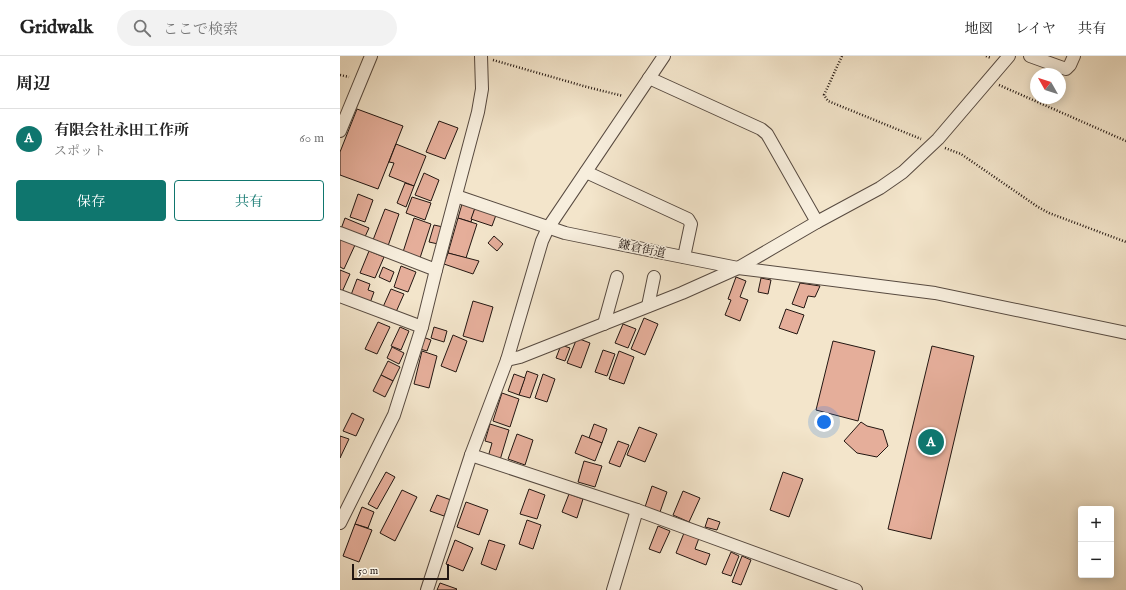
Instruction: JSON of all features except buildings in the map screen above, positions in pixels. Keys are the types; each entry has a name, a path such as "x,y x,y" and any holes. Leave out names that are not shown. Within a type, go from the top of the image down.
{"street":[{"path":"340,131 371,56"},
{"path":"340,524 394,415 422,327 478,112 482,89 481,56"},
{"path":"427,590 471,455 507,360 542,241 548,228 664,56"},
{"path":"507,360 520,357 682,293 738,268 817,222 880,188 903,172 938,140 1009,56"},
{"path":"1030,56 1066,69 1070,65 1074,56"},
{"path":"649,78 761,129 766,134 817,222"},
{"path":"586,172 688,219 691,224 684,257"},
{"name":"鎌倉街道","path":"456,196 565,233 738,268 935,293 1126,333"},
{"path":"340,233 436,270"},
{"path":"604,324 617,277"},
{"path":"648,306 654,278"},
{"path":"340,296 422,327"},
{"path":"471,455 637,510 856,590"},
{"path":"613,590 637,510"}],"path":[{"path":"481,56 586,87 635,99"},
{"path":"842,56 824,95 828,102 961,154 1049,213 1126,242"},
{"path":"988,80 1126,141"}],"place":[{"name":"有限会社永田工作所","path":"931,442"}]}
